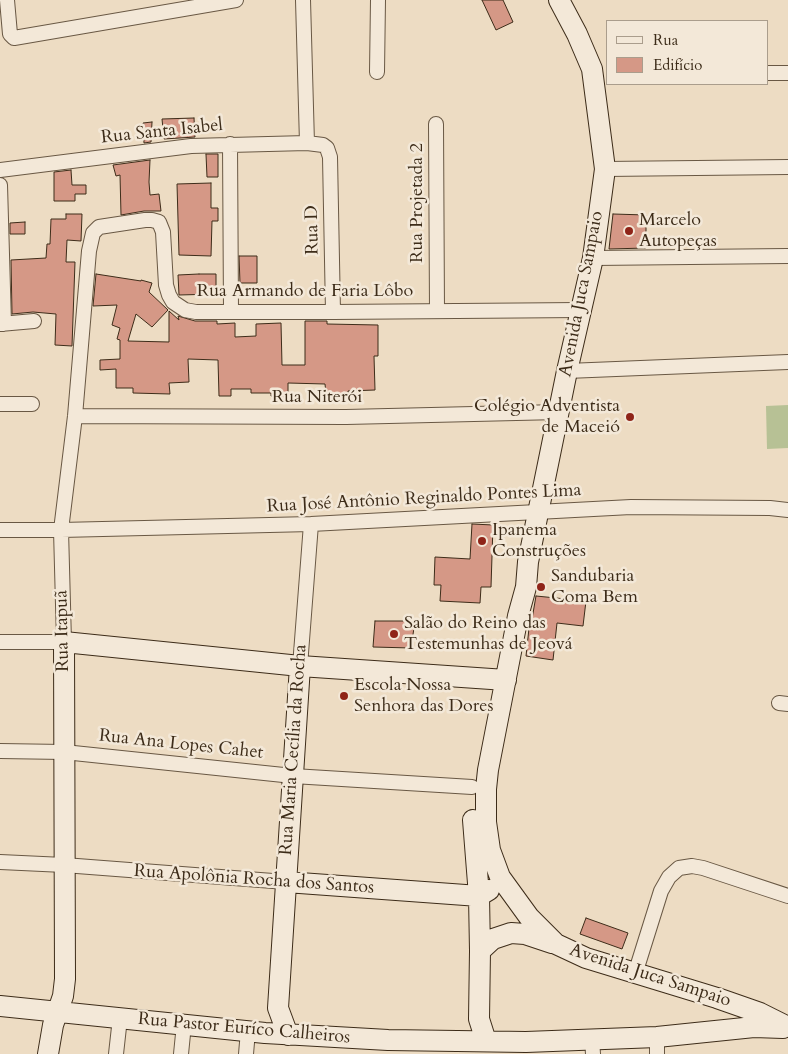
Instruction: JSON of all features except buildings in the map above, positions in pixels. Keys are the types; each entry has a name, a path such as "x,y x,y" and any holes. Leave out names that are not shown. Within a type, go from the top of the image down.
{"main road":[{"name":"Avenida Juca Sampaio","path":"477,1041 480,951 479,896 472,786 478,750 526,586 528,562 558,412 580,310 594,258 605,169 599,69 559,0"},
{"path":"64,642 300,666 500,678"},
{"name":"Rua Itapuã","path":"48,1054 53,1025 63,996 65,979 64,642"},
{"name":"Rua Maria Cecília da Rocha","path":"288,1035 278,1008 300,666"},
{"name":"Avenida Juca Sampaio","path":"500,678 486,789 486,822 490,850 500,877 528,917 556,944 586,958 717,998 760,1013 788,1028"},
{"path":"479,896 493,887 500,877"},
{"name":"Rua Apolônia Rocha dos Santos","path":"286,882 479,896"},
{"path":"480,951 493,939 511,933 525,934 556,944"},
{"path":"713,1031 722,1015 717,998"},
{"name":"Rua Pastor Euríco Calheiros","path":"0,1006 388,1047 477,1041 526,1048 657,1046 713,1031 754,1027 788,1028"},
{"path":"257,1032 273,1023 278,1008"}],"street":[{"path":"7,0 12,38 236,0"},
{"path":"303,0 307,142"},
{"path":"377,72 378,0"},
{"path":"768,73 788,73"},
{"name":"Rua Projetada 2","path":"436,124 437,311"},
{"name":"Rua Santa Isabel","path":"0,170 191,146 307,142 317,143 327,148"},
{"path":"230,144 231,311"},
{"name":"Rua D","path":"327,148 330,157 333,312"},
{"path":"605,169 788,168"},
{"path":"0,185 2,324 34,322"},
{"name":"Rua Armando de Faria Lôbo","path":"90,251 93,233 99,227 145,220 157,221 162,226 166,285 173,302 185,310 196,312 580,310"},
{"name":"Rua Itapuã","path":"64,642 61,530 75,416 90,251"},
{"path":"594,258 788,256"},
{"path":"567,371 788,362"},
{"path":"0,404 32,404"},
{"name":"Rua Niterói","path":"75,416 346,417 558,412"},
{"path":"770,508 788,503"},
{"name":"Rua José Antônio Reginaldo Pontes Lima","path":"0,530 311,524 631,507 770,508 788,510"},
{"name":"Rua Maria Cecília da Rocha","path":"300,666 311,524"},
{"path":"0,642 64,642"},
{"name":"Rua Ana Lopes Cahet","path":"0,751 64,752 293,776 472,786"},
{"name":"Rua Apolônia Rocha dos Santos","path":"0,862 286,882"},
{"path":"635,974 662,891 669,877 678,868 692,866 720,873 788,896"},
{"path":"116,1054 120,1018"},
{"path":"181,1054 184,1024"},
{"path":"246,1054 257,1032"}],"green space":[{"path":"788,405 788,448 767,449 766,406"}],"place":[{"name":"Marcelo Autopeças","path":"629,231"},
{"name":"Colégio Adventista de Maceió","path":"630,417"},
{"name":"Ipanema Construções","path":"482,541"},
{"name":"Sandubaria Coma Bem","path":"541,587"},
{"name":"Salão do Reino das Testemunhas de Jeová","path":"394,634"},
{"name":"Escola Nossa Senhora das Dores","path":"344,696"}]}
